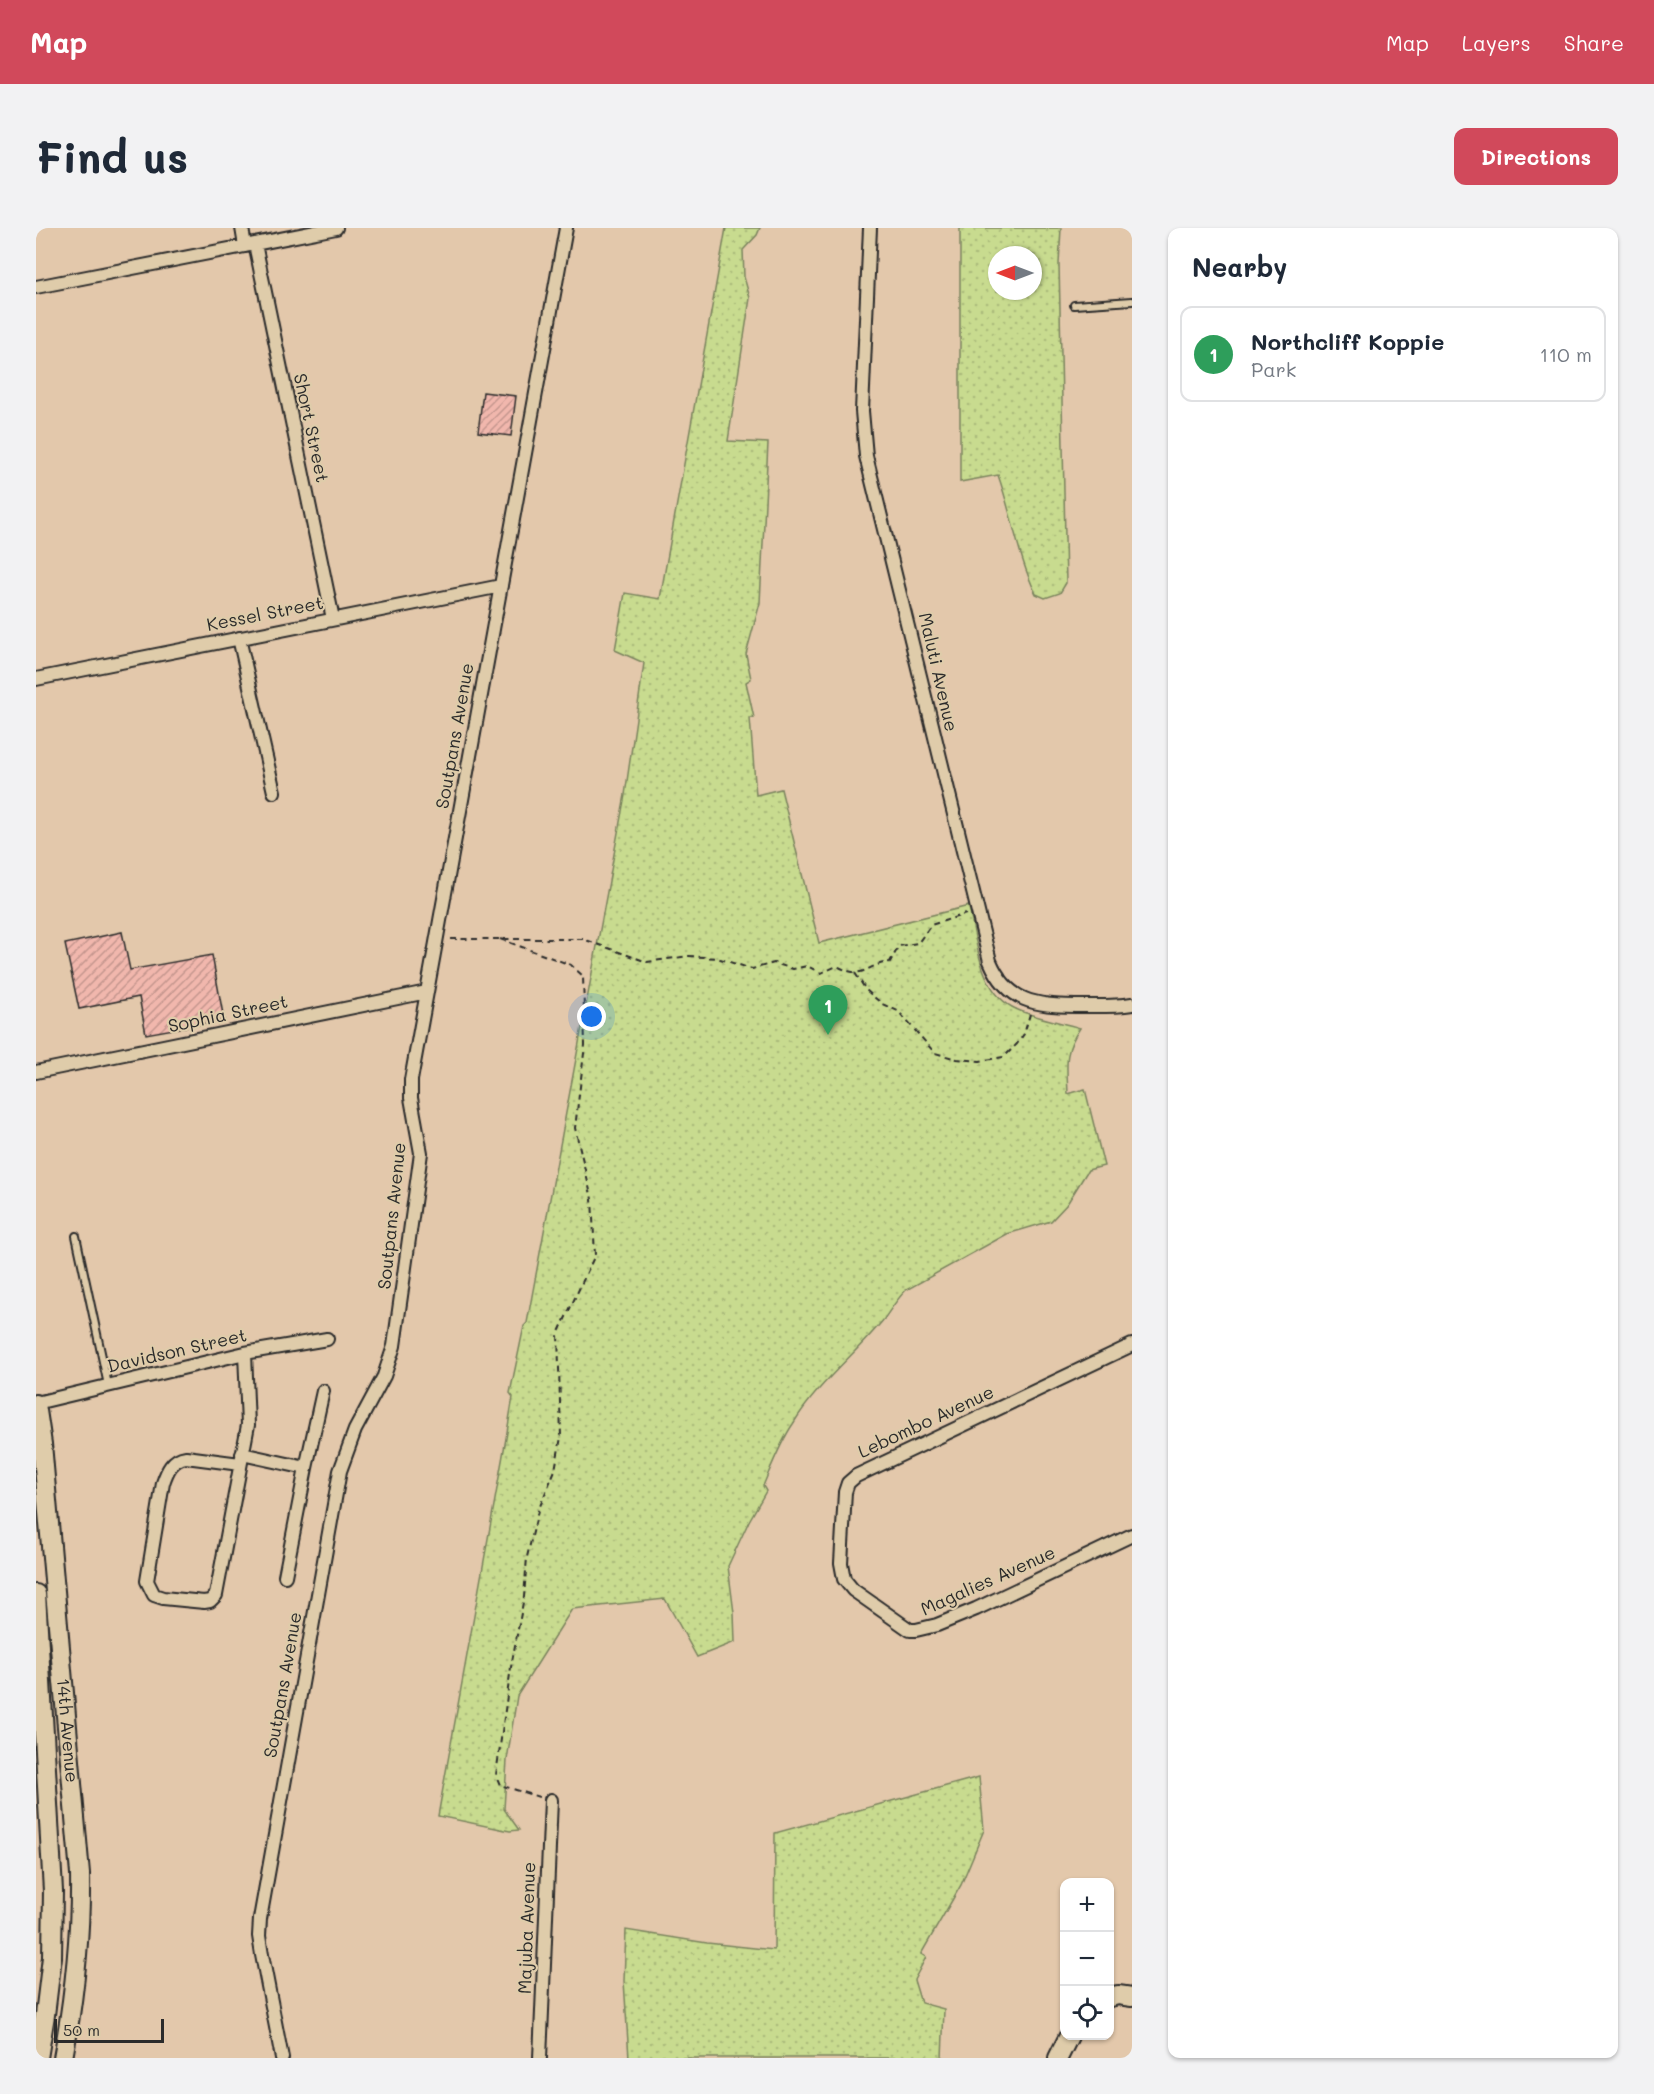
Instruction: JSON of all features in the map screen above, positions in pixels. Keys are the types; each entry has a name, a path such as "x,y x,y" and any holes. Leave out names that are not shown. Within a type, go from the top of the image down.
{"main road":[{"name":"14th Avenue","path":"36,1403 42,1444 80,1874 77,1958 63,2058"},
{"name":"14th Avenue","path":"36,1594 53,1891 52,1957 38,2058"},
{"path":"1114,1996 1132,1997"},
{"path":"1058,2058 1067,2040"}],"street":[{"name":"Short Street","path":"242,228 250,245 333,619"},
{"path":"36,287 336,228"},
{"name":"Soutpans Avenue","path":"282,2058 262,1955 259,1936 260,1919 340,1471 355,1430 384,1376 396,1336 421,1153 411,1087 566,228"},
{"name":"Maluti Avenue","path":"870,228 862,411 866,456 990,962 996,975 1007,988 1041,1005 1132,1004"},
{"name":"Kessel Street","path":"36,679 501,586"},
{"path":"239,638 274,792"},
{"name":"Sophia Street","path":"36,1072 427,992"},
{"name":"Davidson Street","path":"36,1403 245,1353 327,1339"},
{"name":"Lebombo Avenue","path":"862,1596 853,1590 844,1579 841,1563 844,1499 848,1483 852,1479 895,1455 1132,1345"},
{"path":"245,1353 248,1425 241,1459 214,1599 204,1602 154,1595 147,1581 163,1483 167,1470 180,1458 241,1459 306,1468"},
{"path":"285,1576 323,1391"},
{"name":"Magalies Avenue","path":"862,1596 904,1627 923,1629 976,1609 1132,1535"},
{"name":"Majuba Avenue","path":"540,2058 550,1800"}],"lane":[{"path":"1074,305 1132,301"},
{"path":"76,1236 108,1386"}],"path":[{"path":"436,939 583,939 647,962 689,956 717,958 752,969 774,963 793,969 807,966 821,974 837,966 849,972 861,974 876,963 890,962 899,946 918,943 931,925 949,918 978,912"},
{"path":"500,939 571,965 583,976 585,1046 575,1128 592,1199 595,1255 558,1334 561,1437 555,1470 538,1511 527,1557 524,1597 511,1667 496,1775 500,1785 550,1800"},
{"path":"854,973 866,990 882,1004 898,1011 935,1053 957,1059 980,1061 1004,1057 1024,1034 1029,1016 1036,1003"}],"green space":[{"path":"726,228 760,228 757,235 743,250 744,277 750,298 728,441 768,443 760,603 746,654 751,679 746,682 754,718 750,718 756,795 781,789 819,943 969,906 981,962 992,988 1001,999 1026,1013 1080,1028 1068,1052 1068,1094 1085,1089 1104,1166 1088,1170 1067,1204 1051,1221 1007,1234 906,1290 873,1332 813,1396 780,1446 763,1486 766,1491 728,1566 735,1642 697,1657 665,1599 572,1609 517,1696 507,1760 504,1809 519,1830 510,1831 438,1816 513,1397 510,1393 524,1326 527,1323 625,795 644,663 615,650 625,593 660,599"},
{"path":"960,228 1061,228 1059,264 1066,583 1060,593 1045,598 1036,594 1024,565 998,475 960,482"},
{"path":"979,1777 984,1830 961,1885 921,1954 926,1957 914,1980 921,2003 944,2009 942,2058 629,2058 624,1981 626,1930 707,1943 774,1950 775,1833"}],"building":[{"path":"483,392 516,396 511,436 478,432"},
{"path":"122,932 130,970 212,955 224,1020 146,1034 139,997 79,1009 65,944"}],"place":[{"name":"Northcliff Koppie","path":"828,1035"}]}
